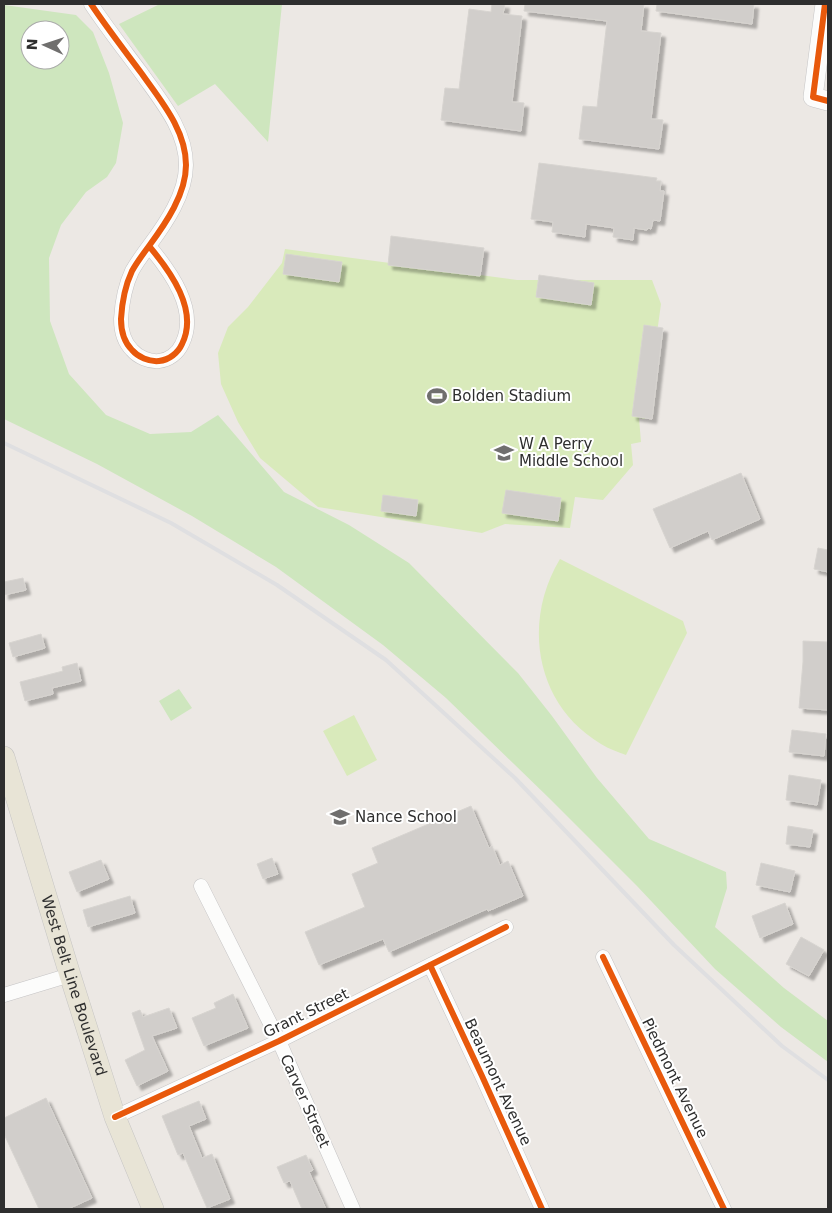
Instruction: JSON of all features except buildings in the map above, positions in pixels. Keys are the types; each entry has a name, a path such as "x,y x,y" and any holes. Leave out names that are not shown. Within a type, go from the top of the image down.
{"main road":[{"name":"West Belt Line Boulevard","path":"4,757 115,1117 153,1209"}],"street":[{"path":"91,4 167,108 181,137 186,164 183,186 173,210 139,258 128,279 123,298 121,321 128,347 141,357 156,361 170,358 181,347 188,329 188,318 181,296 169,272 149,246"},
{"path":"820,99 825,4"},
{"name":"Carver Street","path":"201,886 279,1041 353,1209"},
{"name":"Grant Street","path":"115,1117 279,1041 506,927"},
{"name":"Piedmont Avenue","path":"603,957 724,1209"},
{"name":"Beaumont Avenue","path":"430,965 542,1209"},
{"path":"4,995 70,975"}],"green space":[{"path":"160,4 282,4 268,142 215,84 178,106 119,24"},
{"path":"4,5 76,15 93,32 109,73 123,123 116,163 107,177 86,192 61,225 49,258 50,321 69,374 106,415 150,434 191,432 218,415 284,492 349,525 409,563 518,673 597,778 649,839 726,872 727,888 715,927 784,988 828,1021 828,1062 781,1027 715,969 637,886 549,798 446,698 383,645 276,567 192,516 97,464 4,419"},
{"name":"Bolden Stadium","path":"285,249 517,280 652,280 661,304 645,419 639,418 641,442 631,444 633,465 603,500 575,497 570,528 505,524 482,533 318,507 260,458 238,422 221,384 218,353 228,327 248,307 282,263"},
{"path":"560,559 683,621 687,633 626,755 604,746 579,727 561,708 549,685 542,660 539,635 541,609 548,583"},
{"path":"179,689 192,708 171,721 159,701"},
{"path":"354,715 377,760 347,776 323,731"}],"railway":[{"path":"4,443 171,523 277,585 386,660 515,778 674,945 782,1046 828,1080"}],"cycle path":[{"path":"91,4 171,116 182,140 185,152 185,176 179,197 162,228 140,258 132,271 122,306 122,327 129,347 134,353 144,359 159,361 170,358 182,344 187,318 180,292 165,267 149,246"},
{"path":"825,4 813,97 828,101"},
{"path":"115,1117 279,1041 506,927"},
{"path":"603,957 724,1209"},
{"path":"430,965 542,1209"}],"place":[{"name":"Bolden Stadium","path":"437,396"},
{"name":"W A Perry Middle School","path":"504,453"},
{"name":"Nance School","path":"340,817"}]}
